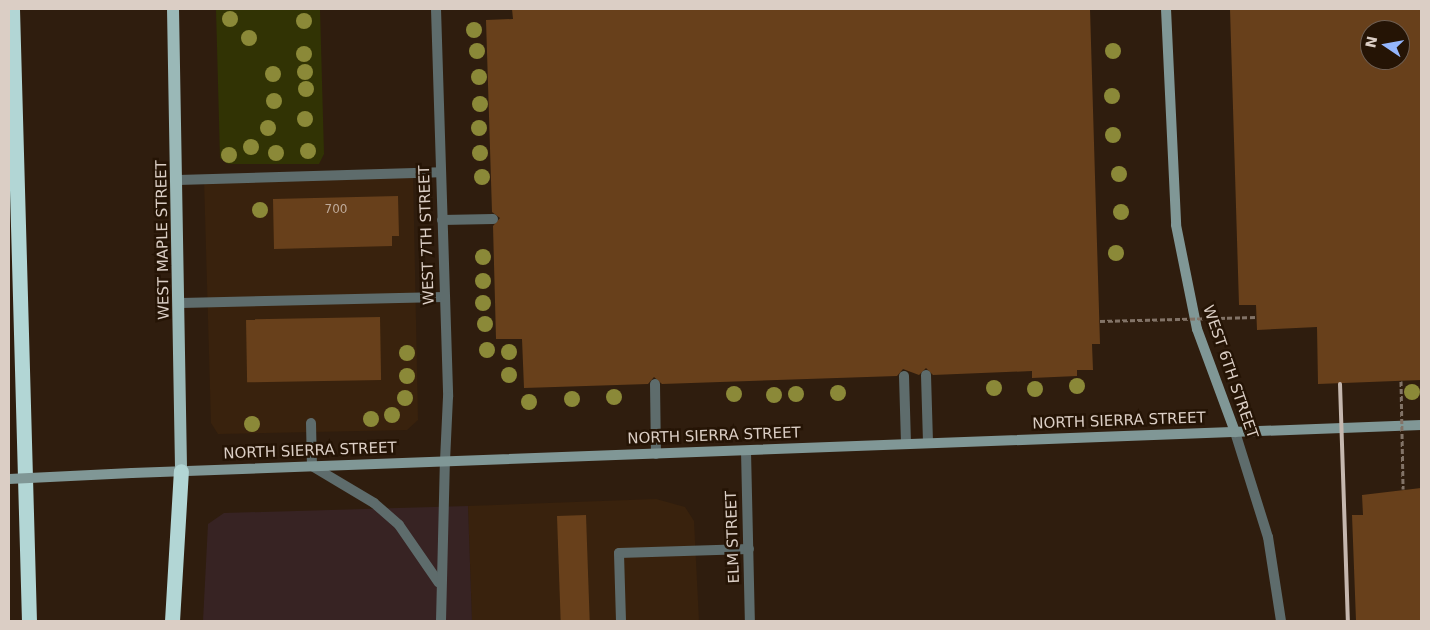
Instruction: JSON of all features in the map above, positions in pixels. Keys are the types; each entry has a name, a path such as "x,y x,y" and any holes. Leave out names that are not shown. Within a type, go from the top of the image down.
{"highway":[{"path":"12,9 29,621"},
{"path":"172,621 181,471"}],"main road":[{"name":"WEST MAPLE STREET","path":"173,9 181,303 181,471"},
{"name":"WEST 6TH STREET","path":"1166,9 1176,225 1197,329 1235,432"},
{"name":"NORTH SIERRA STREET","path":"9,479 132,472 1421,425"}],"street":[{"name":"WEST 7TH STREET","path":"436,9 444,297 445,558 439,583 441,621"},
{"path":"178,180 440,172"},
{"path":"442,220 493,219"},
{"path":"181,303 444,297"},
{"path":"926,375 928,443"},
{"path":"904,376 906,444"},
{"path":"655,384 656,454"},
{"path":"311,423 312,466 374,503 399,525 439,583"},
{"name":"WEST 6TH STREET","path":"1235,432 1268,537 1281,621"},
{"name":"ELM STREET","path":"746,451 750,621"},
{"path":"622,621 619,553 749,549"}],"path":[{"path":"1100,321 1257,317"},
{"path":"1401,381 1403,489"}],"shaded area":[{"path":"216,9 320,9 324,154 319,164 228,164 220,158"},
{"path":"413,172 418,420 407,430 218,434 211,423 204,179"},
{"path":"656,499 685,507 694,521 699,621 472,621 468,506"},
{"path":"468,506 472,621 203,621 208,524 224,513"}],"building":[{"path":"512,9 1090,9 1100,344 1092,344 1093,370 1077,370 1077,376 1032,378 1032,371 933,375 926,368 919,375 903,369 897,376 662,384 654,377 648,384 524,388 522,339 496,339 493,226 500,218 492,212 486,20 513,19"},
{"path":"1230,9 1421,9 1421,380 1318,384 1317,327 1257,330 1256,305 1239,305"},
{"path":"398,196 399,236 392,236 392,246 274,249 273,199"},
{"path":"380,317 381,380 247,382 246,319"},
{"path":"1421,488 1421,621 1356,621 1352,515 1363,515 1362,495"},
{"path":"586,515 590,621 561,621 557,516"}],"railway":[{"path":"1340,384 1348,621"}]}
